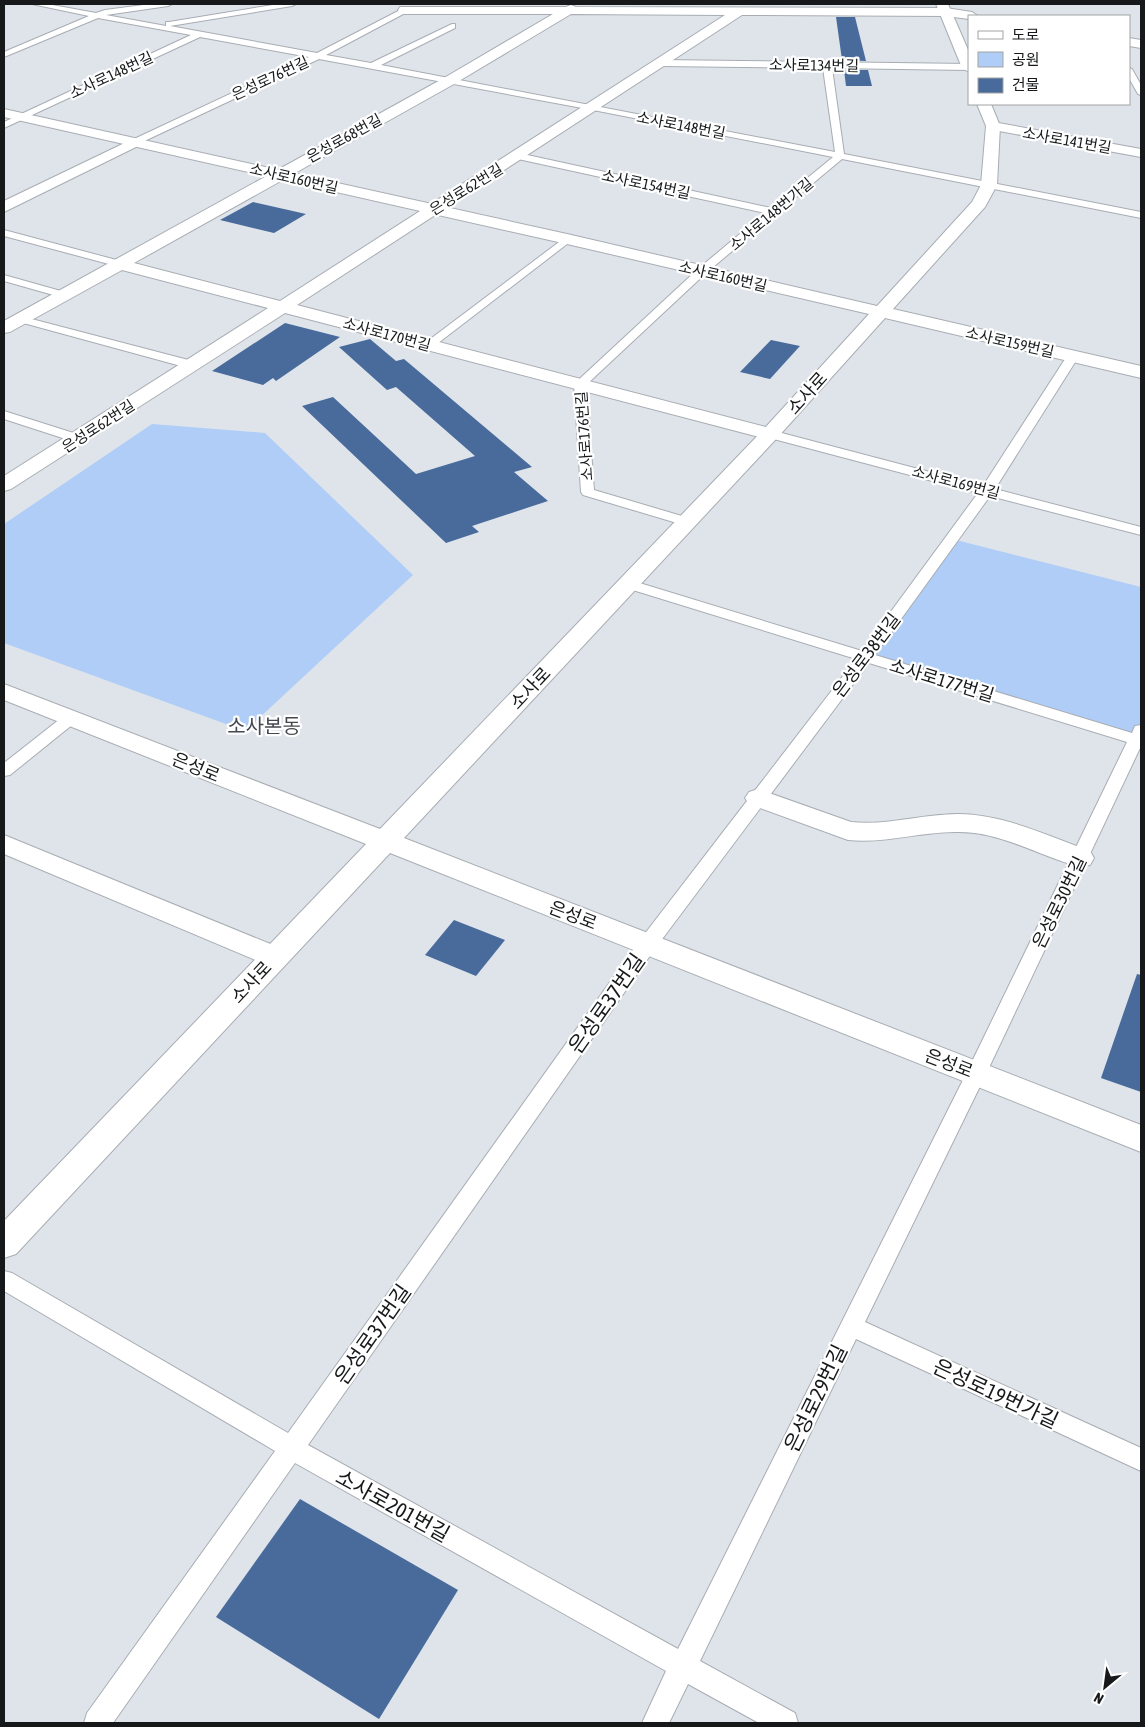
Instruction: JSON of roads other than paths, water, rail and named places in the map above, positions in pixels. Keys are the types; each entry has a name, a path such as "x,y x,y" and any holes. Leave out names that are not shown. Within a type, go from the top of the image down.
{"street":[{"path":"404,10 571,7 740,12 944,8 968,15"},
{"name":"은성로68번길","path":"4,328 449,80 571,7"},
{"path":"944,8 968,66"},
{"name":"은성로62번길","path":"4,486 740,12"},
{"name":"소사로","path":"4,1244 770,434 878,312 979,204 989,185 993,126 984,105"},
{"name":"소사로160번길","path":"4,113 567,239 878,312"},
{"name":"소사로141번길","path":"993,126 1141,153"},
{"path":"4,207 135,142"},
{"name":"소사로170번길","path":"120,264 770,434"},
{"name":"소사로159번길","path":"878,312 1141,372"},
{"name":"은성로","path":"4,691 1141,1139"},
{"path":"758,798 848,830 865,833 925,824 959,823 982,825 1008,831 1080,858"},
{"path":"4,844 275,957"}],"lane":[{"name":"소사로148번길","path":"36,4 593,107 1141,215"},
{"name":"소사로148번길","path":"4,55 104,12 168,4"},
{"path":"154,26 292,4"},
{"path":"392,4 404,10"},
{"name":"은성로76번길","path":"135,142 318,56 404,10"},
{"path":"373,66 452,26"},
{"name":"소사로148번길","path":"22,117 200,34"},
{"name":"소사로134번길","path":"660,63 968,68"},
{"path":"827,66 840,156"},
{"path":"1130,73 1141,92"},
{"path":"4,125 22,117"},
{"name":"소사로154번길","path":"518,156 774,212"},
{"name":"소사로148번가길","path":"702,271 840,156"},
{"name":"소사로170번길","path":"4,233 120,264"},
{"path":"429,345 567,239"},
{"name":"소사로176번길","path":"687,522 588,492 580,384 702,271"},
{"path":"4,278 64,295"},
{"path":"20,319 192,365"},
{"name":"은성로38번길","path":"647,944 865,657 987,490 1073,356"},
{"path":"4,415 78,439"},
{"name":"소사로169번길","path":"770,434 1141,531"},
{"name":"소사로177번길","path":"628,584 865,657 1140,737"},
{"path":"4,771 71,718"},
{"name":"은성로30번길","path":"976,1074 1140,737"},
{"name":"은성로37번길","path":"97,1723 647,944"},
{"name":"은성로29번길","path":"655,1723 976,1074"},
{"name":"소사로201번길","path":"4,1280 291,1448 785,1723"},
{"name":"은성로19번가길","path":"851,1326 1141,1460"}],"district":[{"name":"소사본동","path":"264,725"}]}
